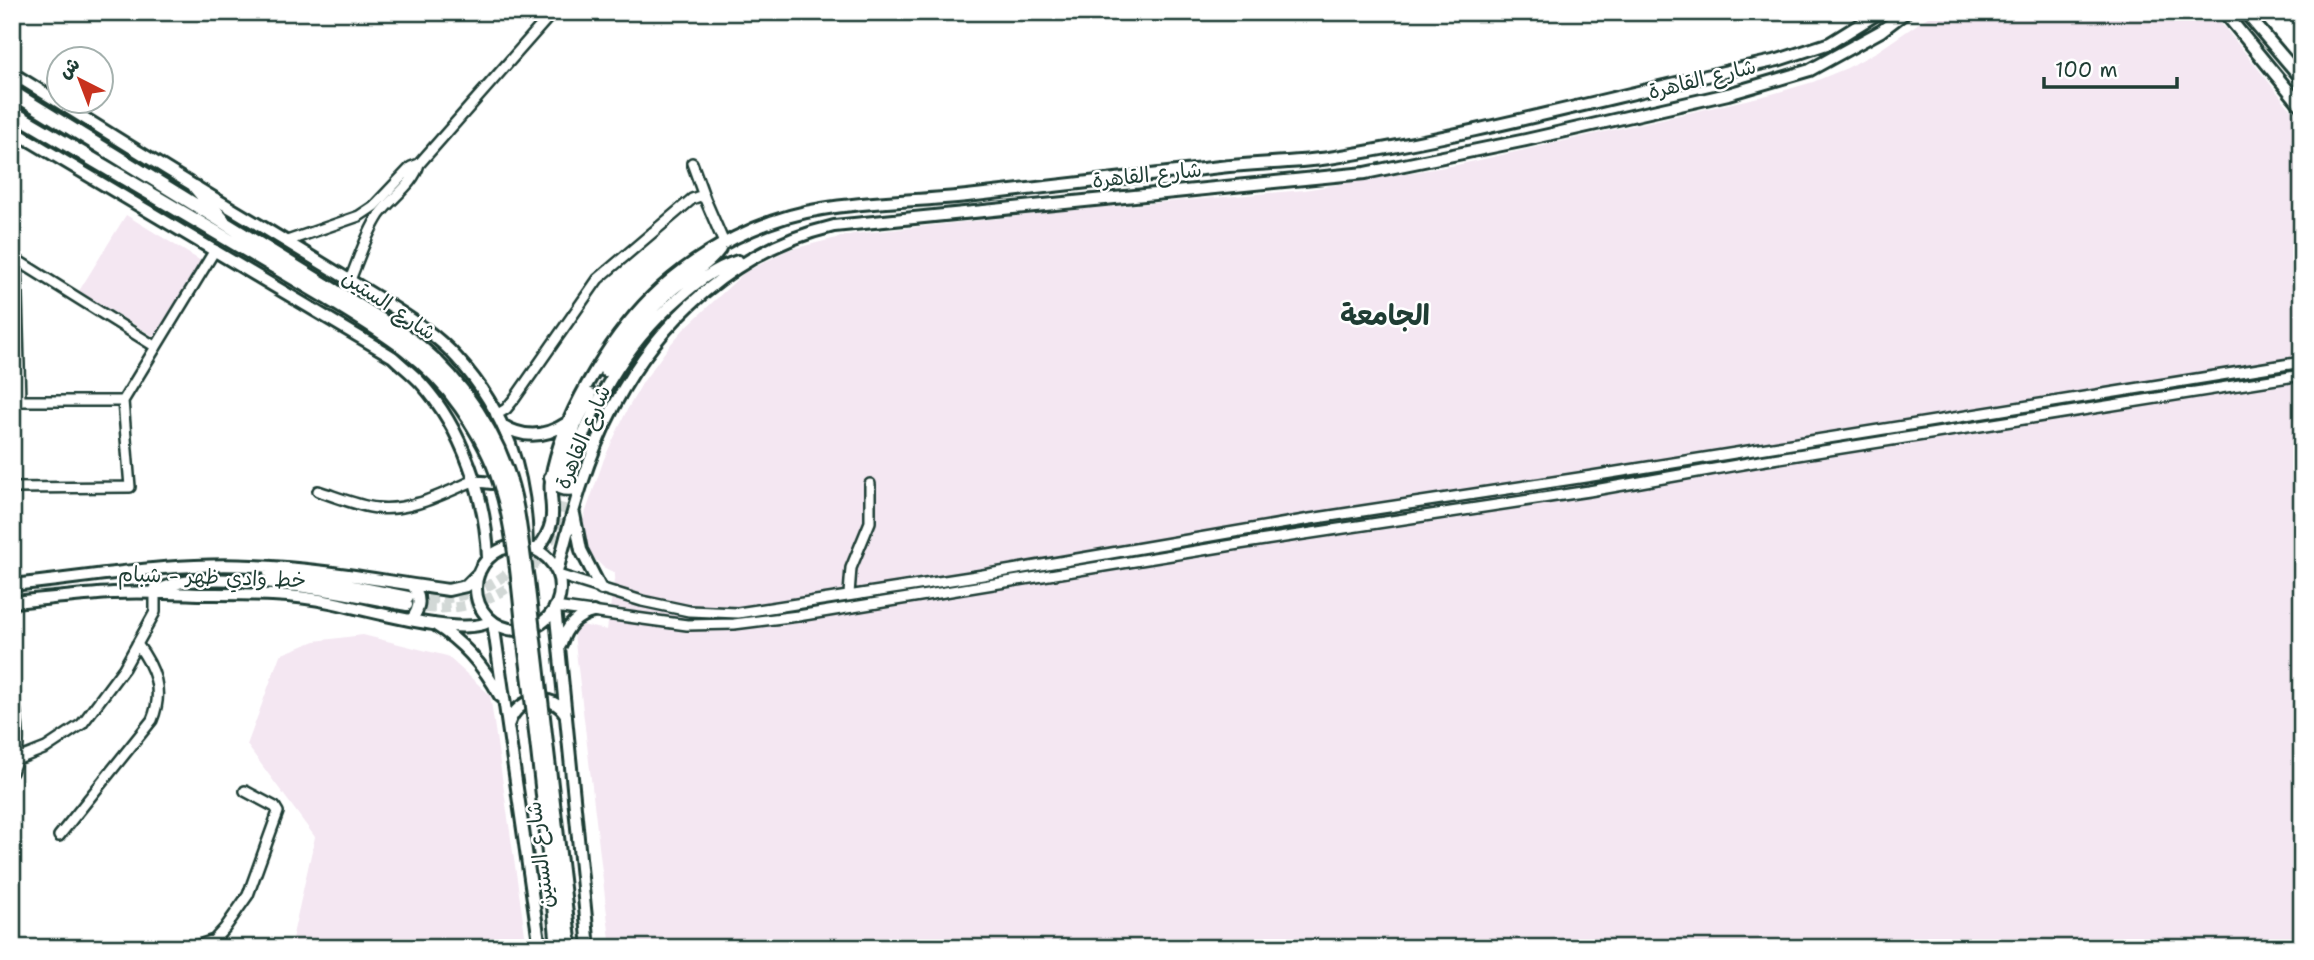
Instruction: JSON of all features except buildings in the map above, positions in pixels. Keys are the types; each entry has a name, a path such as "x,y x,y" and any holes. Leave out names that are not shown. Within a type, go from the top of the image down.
{"highway":[{"name":"شارع الستين","path":"12,92 230,228 333,296 428,367 463,409 490,456 507,507 536,729 558,948"},
{"name":"شارع الستين","path":"12,112 403,334 442,367 472,404 496,446 506,470 516,510 527,580 570,948"},
{"path":"195,187 230,228"}],"main road":[{"name":"شارع القاهرة","path":"532,548 548,535 567,423 611,346 635,314 681,271 724,243 777,220 818,209 965,196 1225,166 1326,158 1432,139 1778,60 1830,43 1880,12"},
{"name":"شارع القاهرة","path":"557,573 574,509 613,407 648,352 692,303 722,277 751,257 791,238 834,226 1364,173 1526,140 1728,94 1810,70 1881,31 1906,12"},
{"path":"2224,12 2302,107"},
{"path":"2245,12 2299,71 2281,81"},
{"path":"1723,72 1728,94"},
{"name":"شارع الستين","path":"12,73 350,280 418,324 449,350 472,377 499,420 518,466 532,548"},
{"name":"شارع الستين","path":"12,130 393,357 422,384 445,415 459,443 473,481 486,530 488,558"},
{"path":"560,476 576,425 615,355 654,308 712,259 724,243"},
{"path":"582,486 563,490 552,483 560,476 600,396 643,334 669,306 701,279 723,267 751,257"},
{"path":"499,420 515,432 539,435 555,431 567,423"},
{"path":"473,481 498,481 509,476 518,466"},
{"path":"574,509 581,550 601,589"},
{"path":"519,546 532,548 549,559 557,573 560,591 555,607 544,621 527,628 509,629 492,621 480,607 476,590 479,573 488,558 502,549 519,546"},
{"name":"خط وادي ظهر - شبام","path":"12,585 211,566 284,567 454,589 471,582 479,573"},
{"path":"155,570 174,575 219,572 276,574 407,601 251,582 178,582 155,593"},
{"path":"411,585 419,602 411,620"},
{"name":"خط وادي ظهر - شبام","path":"12,602 112,593 294,596 431,623 475,627 492,621"},
{"name":"شارع الستين","path":"555,607 589,948"},
{"path":"560,646 571,624 581,616 593,612"},
{"name":"شارع الستين","path":"492,621 540,948"},
{"path":"431,623 455,639 476,659 493,683 505,709"},
{"path":"509,724 516,709 523,703 540,699 557,704 568,718"}],"street":[{"path":"287,241 352,220 385,200 415,174 419,164 553,12"},
{"path":"692,163 724,243"},
{"path":"499,420 598,279 692,199 700,196 705,199"},
{"path":"350,280 385,200"},
{"path":"12,488 130,487 123,401 215,250"},
{"path":"14,258 156,347"},
{"path":"14,258 16,401 123,401"},
{"path":"555,607 687,625 734,624 799,616 1041,571 1062,562 1310,519 1592,477 2302,362"},
{"path":"557,573 601,589 689,611 738,613 849,594 1041,571 1057,573 1590,491 1760,460 2302,375"},
{"path":"1759,448 1760,460"},
{"path":"1590,491 1592,477"},
{"path":"318,491 376,508 393,509 413,505 473,481"},
{"path":"849,594 851,568 870,522 870,484"},
{"path":"1057,573 1062,562"},
{"path":"18,759 46,748 82,724 124,668 155,612 155,570"},
{"path":"687,625 689,611"},
{"path":"60,836 152,720 157,708 159,687 148,658 137,644"},
{"path":"12,691 19,734 18,759 12,772"},
{"path":"190,948 214,940 240,908 248,895 278,812 275,807 245,791"}],"shaded area":[{"path":"1935,12 2212,12 2302,123 2302,948 611,948 574,629 581,625 607,630 615,573 603,567 592,556 585,539 583,520 604,459 643,382 684,329 744,273 788,250 853,234 1064,211 1304,190 1457,165 1772,94 1813,82 1878,51"},
{"path":"126,215 201,261 155,337 79,291"},
{"path":"363,635 447,656 490,695 527,948 290,948 315,837 247,745 280,655 315,641"}],"tunnel":[{"path":"410,606 452,608 472,604 510,586 540,558 551,539 559,518 567,481"},
{"path":"412,598 450,598 484,588 514,568 539,539"}],"district":[{"name":"الجامعة","path":"1385,315"}]}
